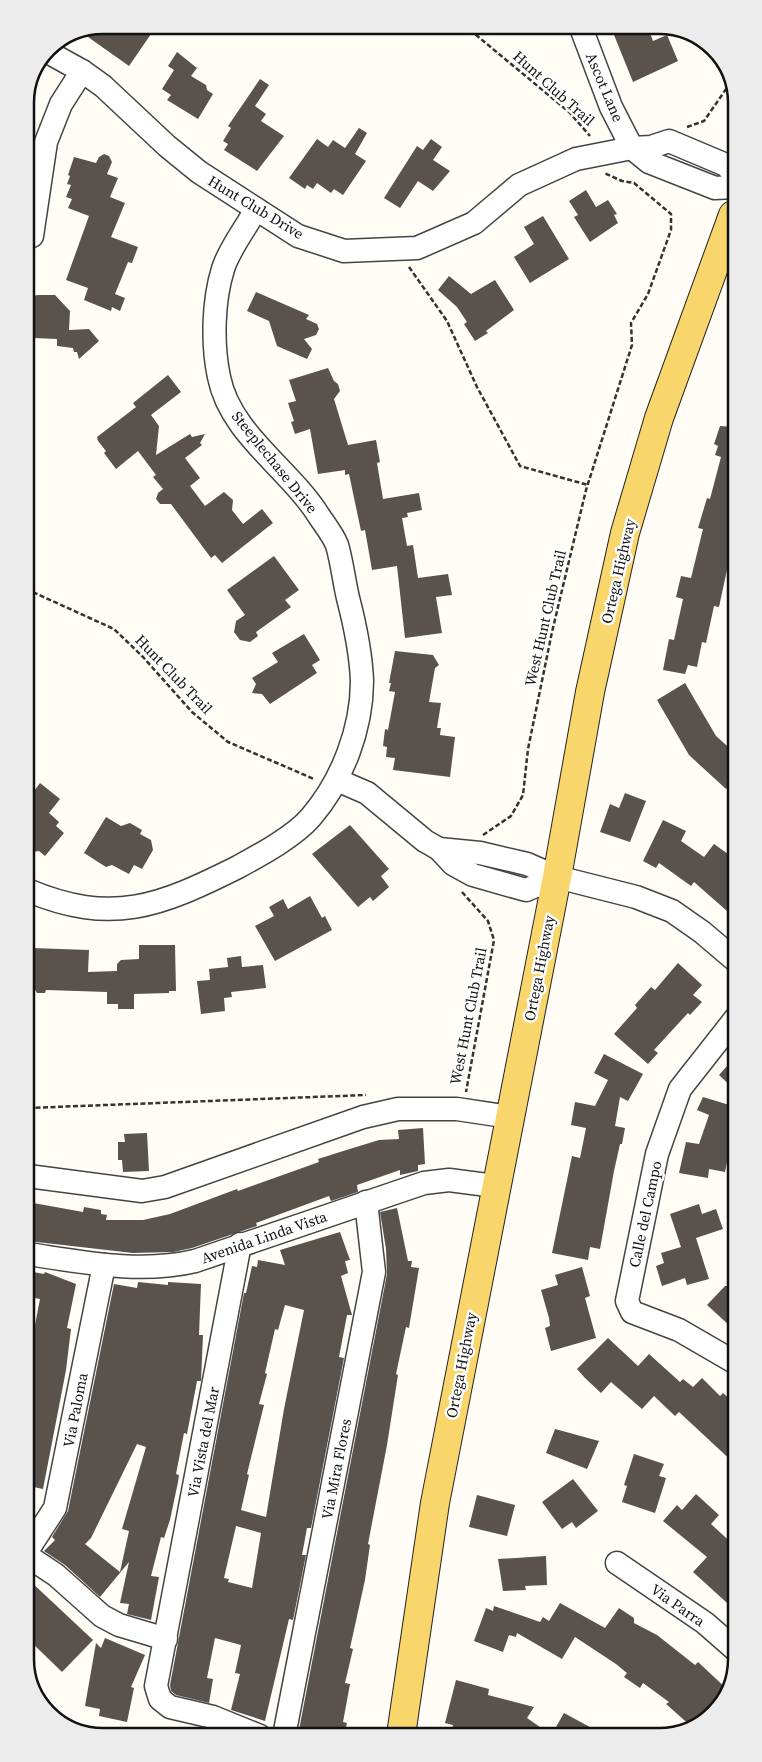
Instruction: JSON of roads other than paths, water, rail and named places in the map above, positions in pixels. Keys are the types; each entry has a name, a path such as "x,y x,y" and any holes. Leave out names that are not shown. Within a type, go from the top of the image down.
{"main road":[{"name":"Ortega Highway","path":"402,1728 435,1503 495,1186 557,877 590,692 625,533 659,418 728,229"}],"street":[{"name":"Ascot Lane","path":"583,34 611,107 632,148"},
{"name":"Hunt Club Drive","path":"53,55 82,71 116,97 167,146 199,172 298,236 344,251 417,248 474,223 519,185 576,159 632,148 651,147 669,141 728,167"},
{"path":"34,223 46,142 61,104 82,71"},
{"path":"632,148 649,162 715,188 728,187"},
{"name":"Steeplechase Drive","path":"34,892 92,910 143,907 174,898 264,853 310,818 335,783 356,728 362,681 355,626 336,544 308,498 250,436 236,416 219,378 216,305 223,268 256,209"},
{"path":"335,783 367,794 425,841 439,849 466,881 526,890 557,877"},
{"path":"439,849 481,844 557,877 636,897 672,911 702,932 728,954"},
{"path":"466,881 481,844"},
{"name":"Calle del Campo","path":"728,1028 680,1089 657,1154 626,1301 632,1312 679,1330 728,1358"},
{"path":"34,1177 142,1191 165,1187 363,1117 398,1109 457,1109 510,1116"},
{"name":"Avenida Linda Vista","path":"34,1255 104,1265 172,1266 195,1261 240,1244 424,1183 449,1180 495,1186"},
{"name":"Via Mira Flores","path":"286,1728 374,1272 366,1202"},
{"name":"Via Vista del Mar","path":"240,1244 156,1686 160,1699 170,1707 213,1717 240,1728"},
{"name":"Via Paloma","path":"34,1540 55,1508 104,1265"},
{"path":"34,1560 56,1575 102,1616 119,1625 166,1640"},
{"name":"Via Parra","path":"616,1563 705,1623 728,1643"}]}
